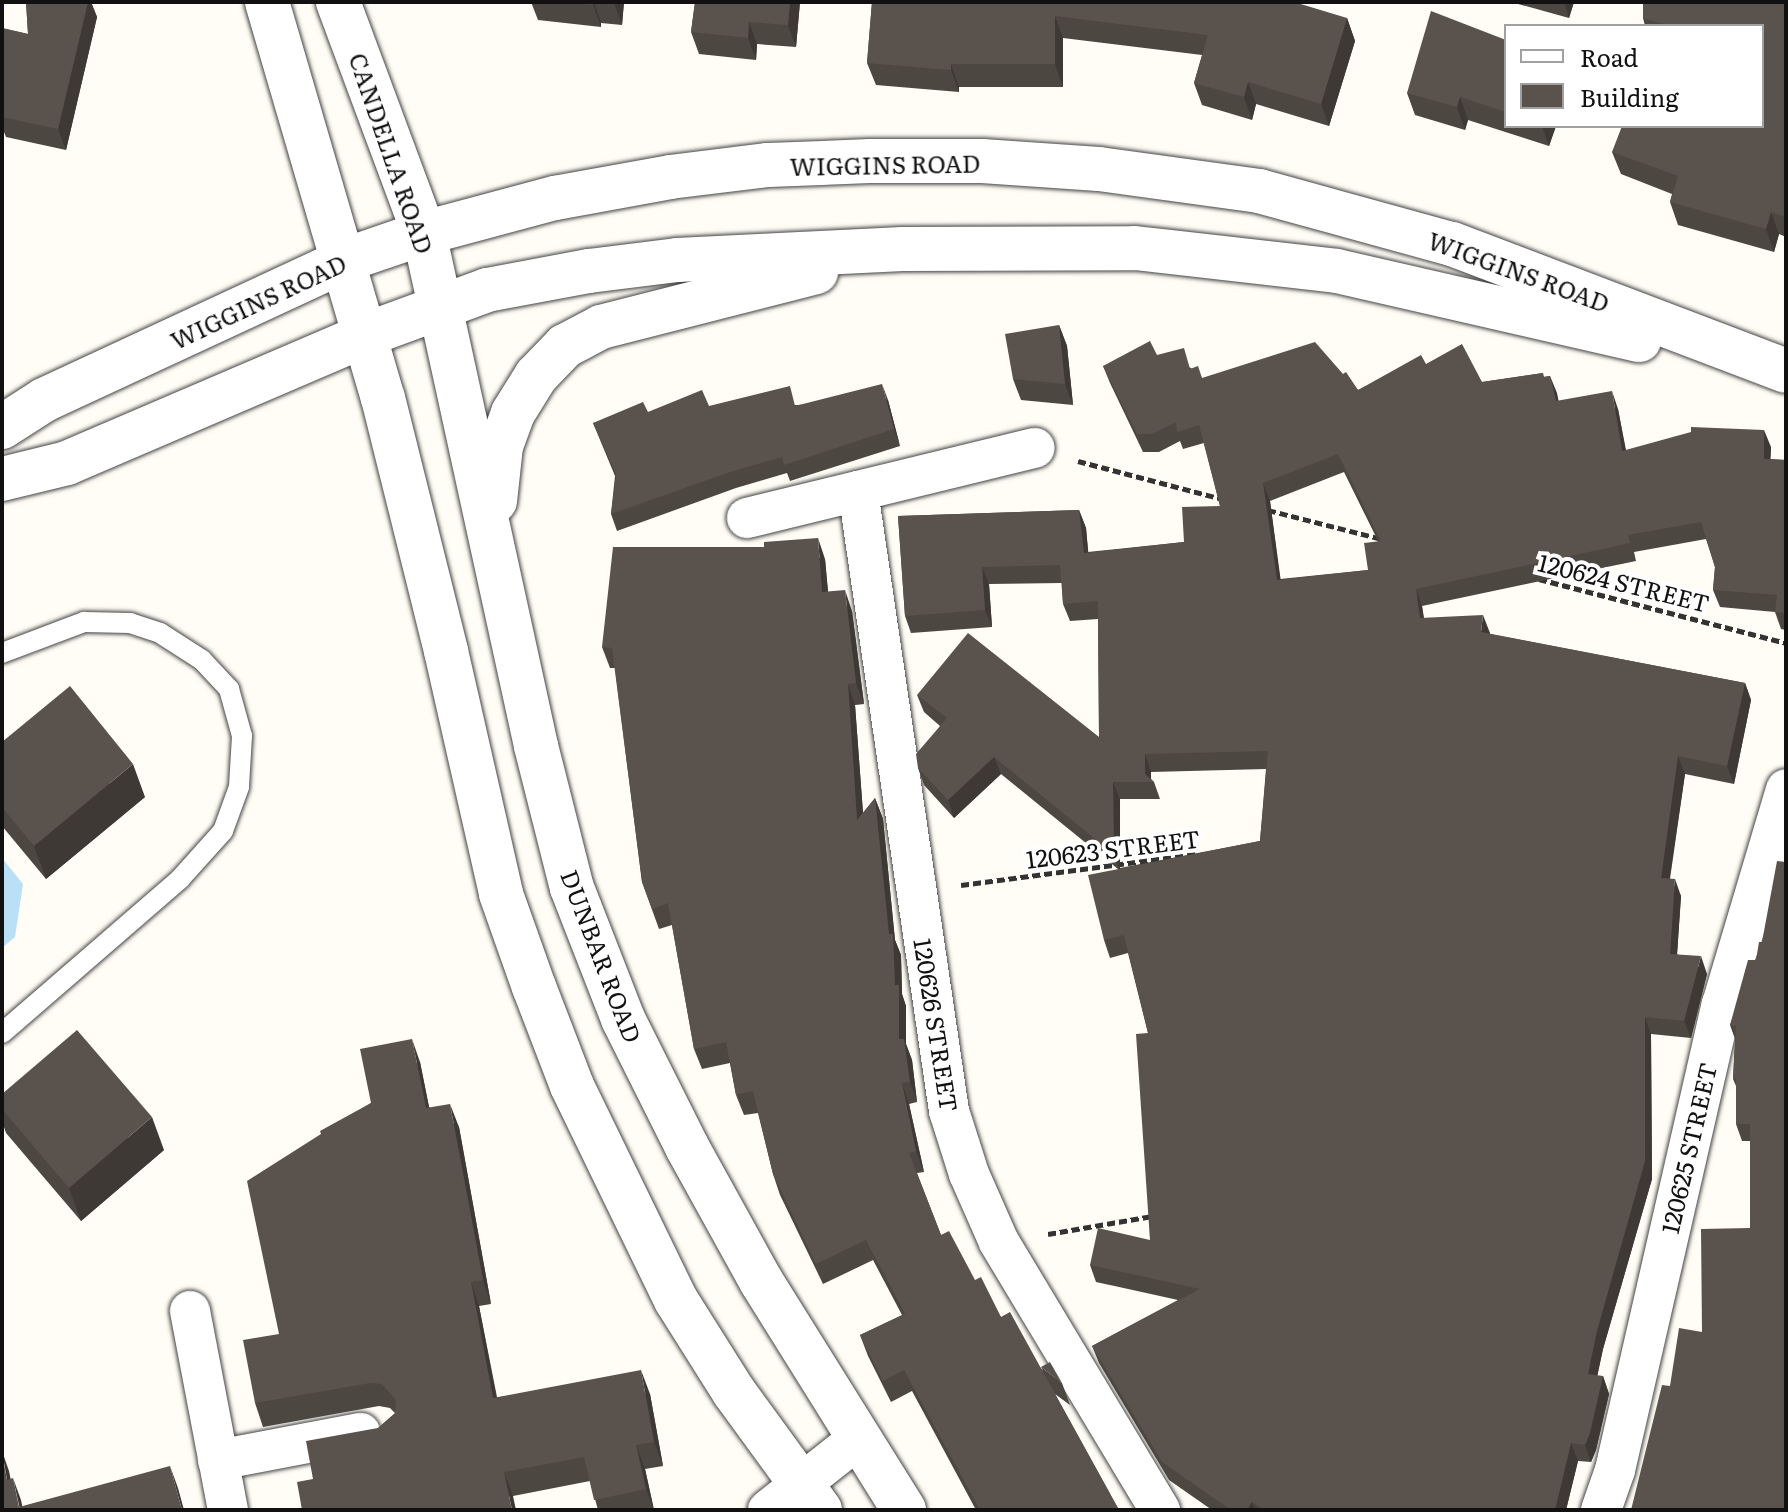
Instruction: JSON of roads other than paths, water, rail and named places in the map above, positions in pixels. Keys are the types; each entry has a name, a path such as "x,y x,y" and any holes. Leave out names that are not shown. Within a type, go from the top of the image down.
{"street":[{"path":"267,2 365,335 446,651 501,894 572,1086 676,1300 734,1392 796,1501 858,1439"},
{"name":"CANDELLA ROAD","path":"338,2 424,233 440,306"},
{"name":"WIGGINS ROAD","path":"2,427 44,400 345,260 424,233 555,198 670,177 768,165 982,161 1099,169 1259,191 1452,244 1786,372"},
{"name":"WIGGINS ROAD","path":"2,479 67,463 365,335 487,290 589,271 677,260 903,249 1135,248 1337,271 1786,372"},
{"path":"492,532 501,446 513,413 536,376 565,346 601,327 903,249"},
{"name":"DUNBAR ROAD","path":"440,306 492,532 536,746 572,888 623,1019 687,1147 761,1281 904,1510"},
{"path":"747,518 1035,448"},
{"name":"120626 STREET","path":"858,491 949,1111 969,1174 999,1242 1160,1510"},
{"name":"120625 STREET","path":"1601,1510 1615,1470 1722,1004 1786,789"},
{"path":"190,1311 228,1510"},
{"path":"218,1460 382,1429"}],"lane":[{"path":"2,653 84,622 130,623 160,633 202,660 229,689 242,736 239,787 223,831 180,879 2,1033"}],"water":[{"path":"2,858 23,884 15,937 2,948"}]}
